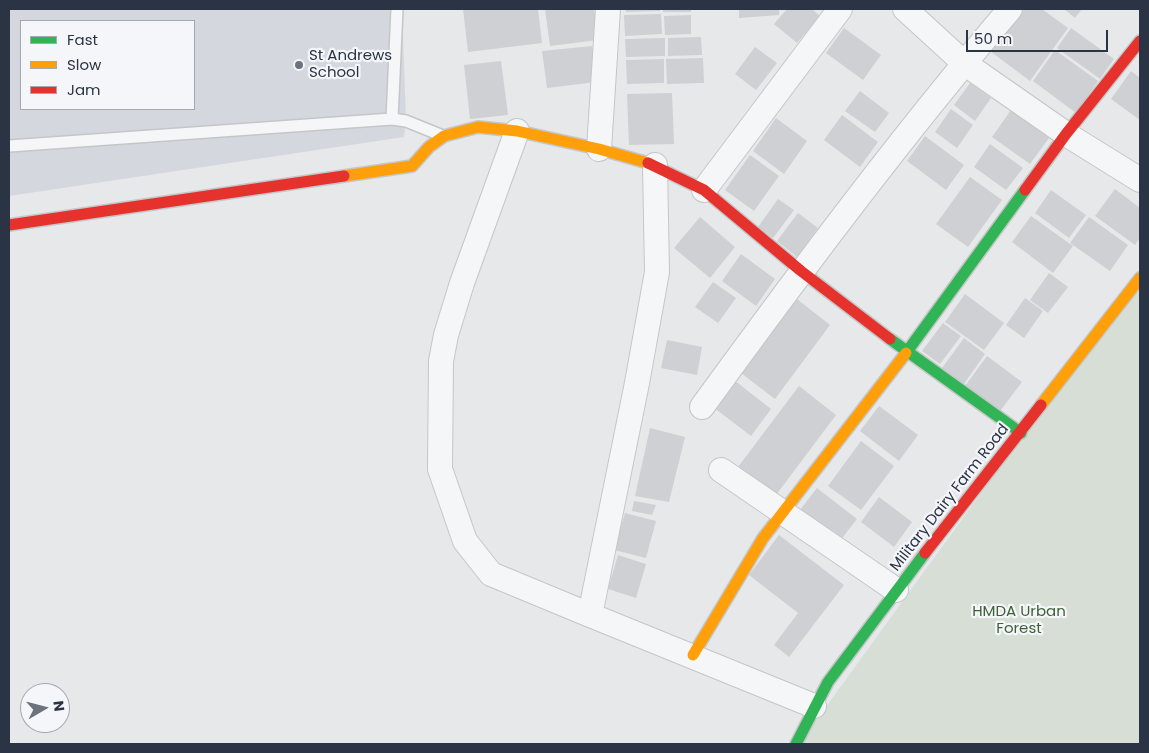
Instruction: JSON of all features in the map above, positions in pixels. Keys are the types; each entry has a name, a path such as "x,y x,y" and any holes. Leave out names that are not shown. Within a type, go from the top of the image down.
{"street":[{"path":"599,149 608,9"},
{"path":"704,190 840,9"},
{"path":"905,9 964,62 1066,134 1140,180"},
{"path":"702,407 801,271 964,62 1010,9"},
{"path":"693,655 739,576 764,538 907,352 1066,134 1140,41"},
{"path":"9,225 412,166 429,147 444,136 478,127 517,131 599,149 655,165 704,190 801,271 907,352 1021,433"},
{"path":"517,131 462,282 440,361 440,469 465,540 491,574 814,706"},
{"path":"590,615 637,383 657,272 655,165"},
{"name":"Military Dairy Farm Road","path":"796,744 828,682 896,590 1021,433 1140,278"},
{"path":"721,470 896,590"}],"lane":[{"path":"392,119 397,9"},
{"path":"9,146 392,119 406,121 444,136"}],"shaded area":[{"name":"St Andrews School","path":"9,9 402,9 406,121 404,137 9,196"}],"green space":[{"name":"HMDA Urban Forest","path":"1140,274 1140,744 799,744"}],"building":[{"path":"463,9 538,9 542,43 468,52"},
{"path":"545,9 594,9 598,40 550,46"},
{"path":"626,9 660,9 660,11 626,12"},
{"path":"663,9 691,9 691,12 663,12"},
{"path":"739,9 779,9 779,15 739,18"},
{"path":"787,9 812,9 820,16 797,43 774,24"},
{"path":"1021,9 1042,9 1068,28 1030,81 990,51"},
{"path":"1064,9 1082,9 1075,18"},
{"path":"661,14 662,34 625,36 624,15"},
{"path":"691,15 691,34 665,35 664,16"},
{"path":"844,28 881,55 863,80 826,53"},
{"path":"1071,28 1114,59 1100,79 1057,48"},
{"path":"701,37 702,55 668,56 668,38"},
{"path":"665,38 665,56 626,57 625,39"},
{"path":"592,46 596,82 547,88 542,51"},
{"path":"755,47 777,63 756,90 735,74"},
{"path":"1055,50 1098,81 1076,113 1033,81"},
{"path":"703,58 704,83 667,84 666,59"},
{"path":"664,59 664,83 627,84 626,60"},
{"path":"501,61 508,115 470,119 464,65"},
{"path":"1131,71 1140,78 1140,120 1111,99"},
{"path":"970,83 991,98 975,121 954,105"},
{"path":"860,91 889,113 875,132 845,111"},
{"path":"672,93 674,144 629,145 627,94"},
{"path":"951,109 973,125 957,148 935,132"},
{"path":"1011,110 1049,138 1030,164 992,137"},
{"path":"842,115 878,142 860,167 824,140"},
{"path":"776,118 807,141 784,174 753,151"},
{"path":"925,136 964,165 946,190 907,161"},
{"path":"990,144 1023,168 1006,190 974,167"},
{"path":"750,155 779,176 754,211 725,190"},
{"path":"970,177 1002,200 968,247 936,224"},
{"path":"1115,189 1140,208 1140,238 1135,245 1095,216"},
{"path":"1051,190 1086,215 1069,238 1035,213"},
{"path":"778,199 794,210 773,238 758,227"},
{"path":"798,213 818,228 797,257 777,241"},
{"path":"1031,216 1073,246 1053,273 1012,242"},
{"path":"700,217 735,247 710,278 674,248"},
{"path":"1089,217 1128,245 1110,271 1070,243"},
{"path":"741,254 775,279 756,306 722,281"},
{"path":"1049,273 1068,287 1048,313 1030,300"},
{"path":"713,282 736,298 718,323 695,307"},
{"path":"965,294 1004,323 984,350 945,322"},
{"path":"1025,298 1043,311 1024,338 1006,325"},
{"path":"797,299 830,325 775,399 741,373"},
{"path":"943,323 961,336 940,364 922,351"},
{"path":"964,338 985,354 964,384 942,368"},
{"path":"667,340 702,347 697,375 661,368"},
{"path":"987,356 1022,382 1000,411 965,386"},
{"path":"734,380 771,409 751,436 713,407"},
{"path":"799,386 836,415 776,495 738,467"},
{"path":"879,406 918,435 899,461 860,431"},
{"path":"650,428 685,437 669,502 635,496"},
{"path":"861,441 894,466 861,510 828,486"},
{"path":"817,488 857,519 836,546 796,515"},
{"path":"879,497 912,522 894,547 861,522"},
{"path":"634,501 656,505 652,515 632,511"},
{"path":"625,513 656,521 646,558 614,550"},
{"path":"779,535 844,585 789,657 774,645 798,613 749,575"},
{"path":"618,555 646,564 636,598 608,589"}],"traffic: fast":[{"path":"906,353 1025,190"},
{"path":"890,339 1021,433"},
{"path":"796,744 828,682 925,553"}],"traffic: slow":[{"path":"344,176 412,166 429,147 444,136 478,127 517,131 599,149 648,163"},
{"path":"1041,405 1140,278"},
{"path":"693,655 763,538 906,353"}],"traffic: jam":[{"path":"1025,190 1066,134 1140,41"},
{"path":"648,163 704,190 801,271 890,339"},
{"path":"9,225 344,176"},
{"path":"925,553 1041,405"}],"place":[{"name":"St Andrews School","path":"299,65"}]}
